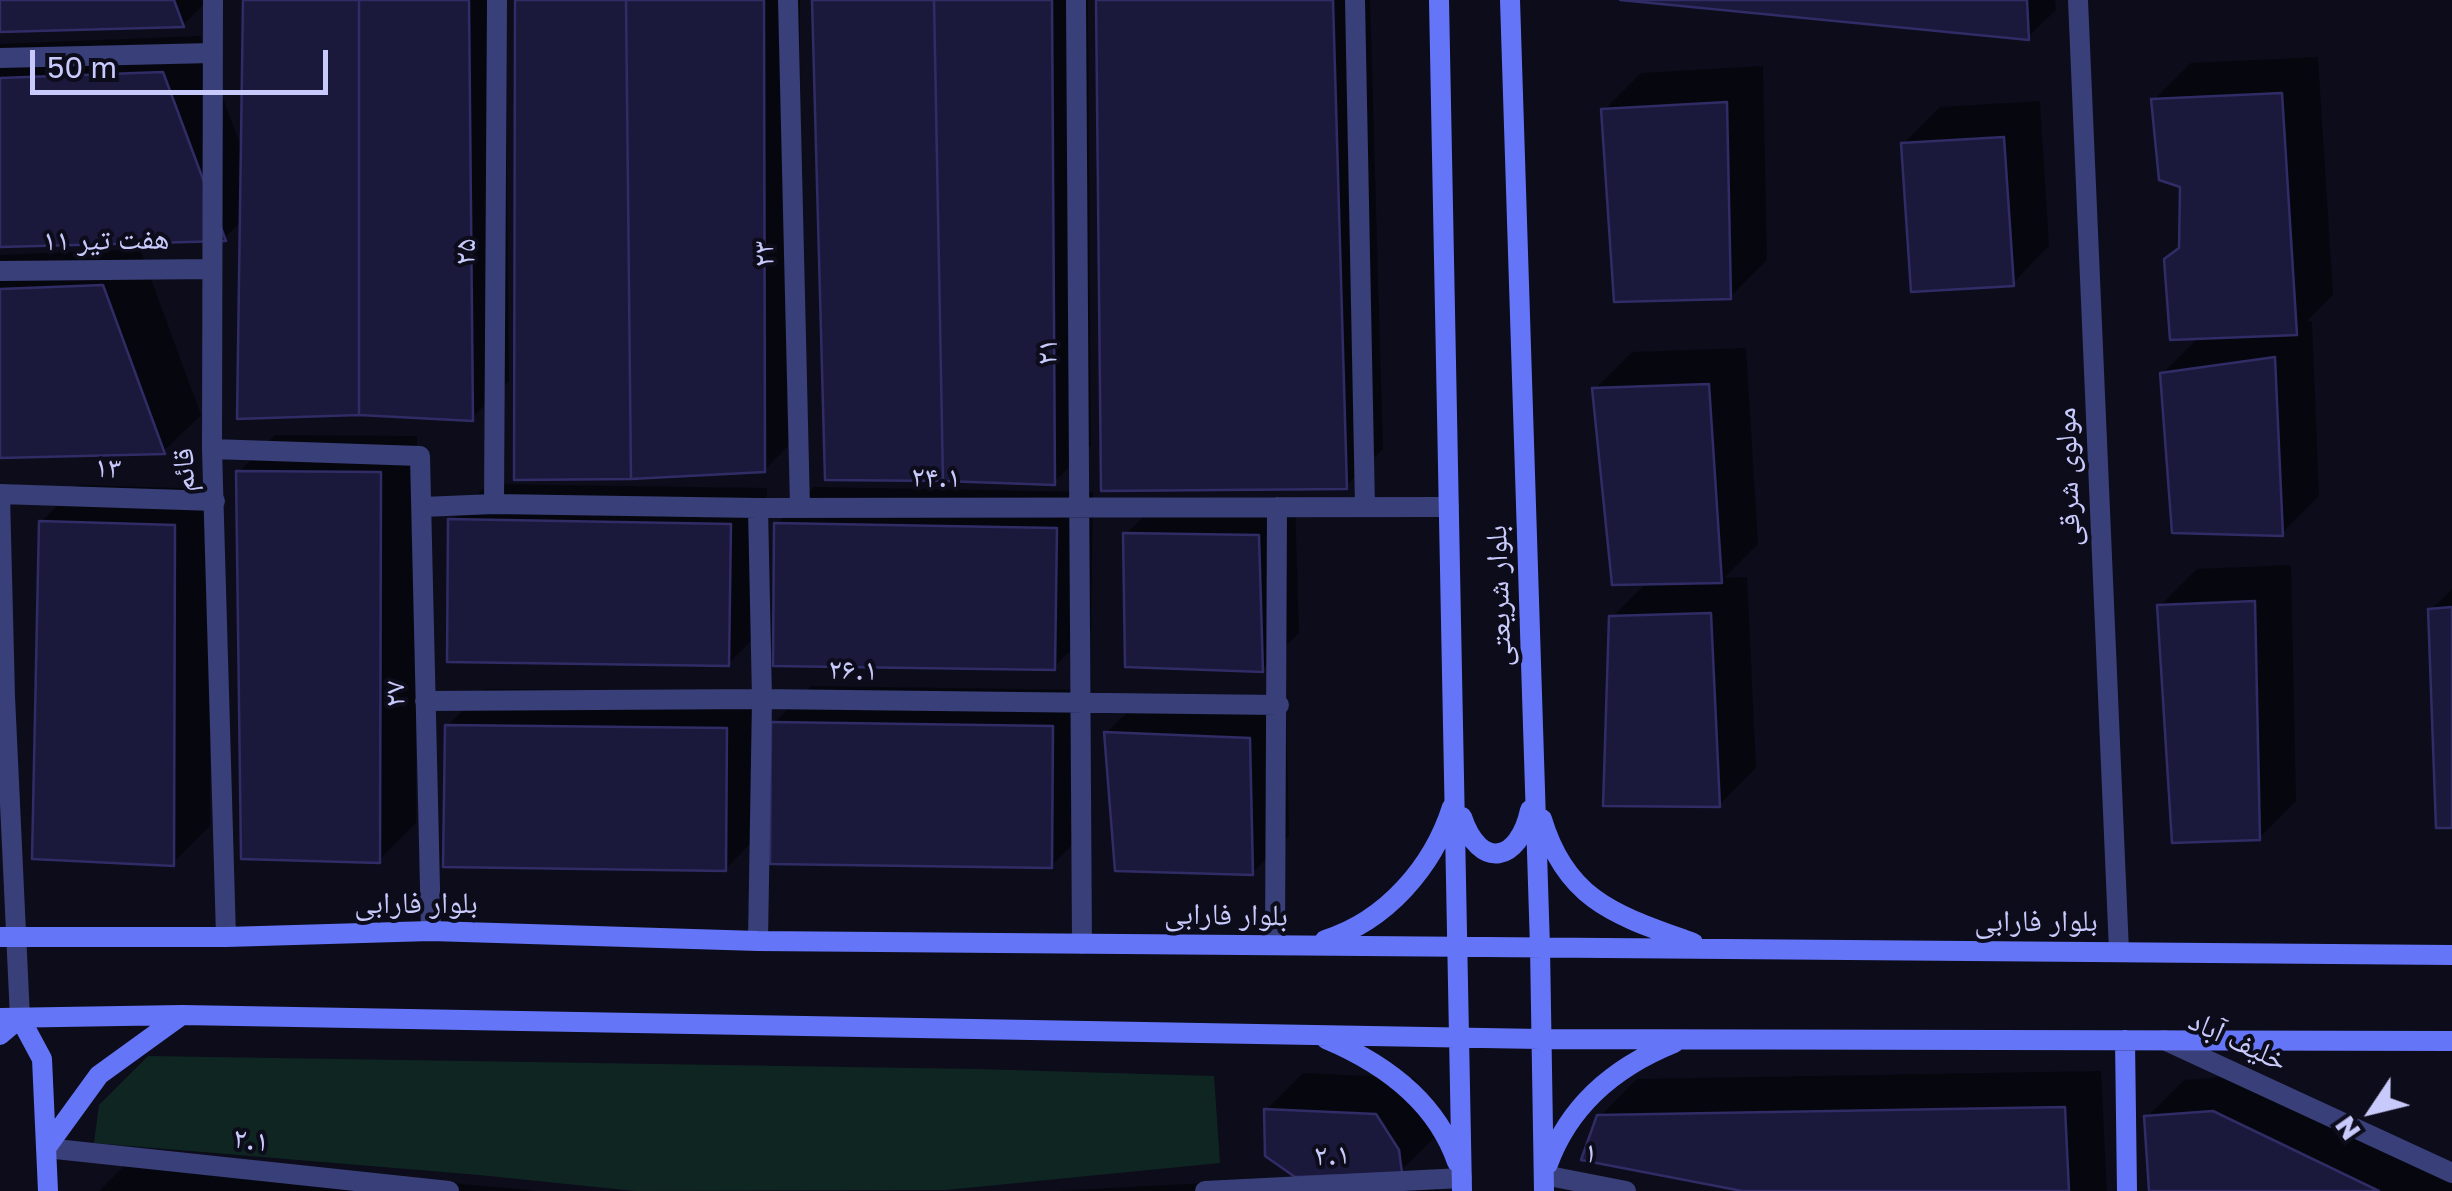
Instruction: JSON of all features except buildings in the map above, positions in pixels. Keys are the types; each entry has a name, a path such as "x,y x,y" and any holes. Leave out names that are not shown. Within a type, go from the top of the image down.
{"main road":[{"name":"بلوار شریعتی","path":"1439,0 1462,1185"},
{"name":"بلوار شریعتی","path":"1510,0 1544,1183"},
{"path":"1456,796 1472,842 1485,853 1503,854 1517,845 1527,825 1535,791"},
{"path":"1535,791 1550,845 1573,880 1596,901 1630,921 1709,949"},
{"path":"1306,946 1360,927 1402,891 1437,842 1456,796"},
{"name":"بلوار فارابی","path":"7,937 226,937 431,931 758,941 2452,955"},
{"path":"10,1018 182,1016 1540,1039 2452,1041"},
{"path":"46,1148 99,1075 182,1016"},
{"path":"0,1035 10,1018"},
{"path":"10,1018 42,1059 48,1191"},
{"path":"1315,1034 1378,1063 1398,1078 1441,1128 1462,1185"},
{"path":"1544,1183 1572,1116 1599,1088 1622,1069 1685,1038"},
{"path":"2125,1040 2127,1191"}],"street":[{"name":"قائم","path":"213,0 212,449 226,937"},
{"name":"۲۵","path":"494,504 496,0"},
{"name":"۲۳","path":"788,0 800,507"},
{"name":"۲۱","path":"1076,0 1082,944"},
{"path":"1356,0 1364,507"},
{"name":"مولوی شرقی","path":"2078,0 2119,951"},
{"path":"0,58 212,53"},
{"name":"هفت تیر ۱۱","path":"0,271 212,269"},
{"name":"۲۷","path":"212,449 420,456 431,931"},
{"path":"0,494 10,1018"},
{"name":"۱۳","path":"0,494 215,501"},
{"name":"۲۴.۱","path":"423,507 1450,507"},
{"path":"1276,945 1278,507"},
{"path":"758,508 762,699 758,941"},
{"name":"۲۶.۱","path":"425,701 762,699 1279,704"},
{"name":"خلیف آباد","path":"2162,1039 2452,1174"},
{"name":"۲.۱","path":"46,1148 449,1191"},
{"name":"۱","path":"1544,1183 1626,1191"},
{"name":"۲.۱","path":"1206,1191 1462,1185"}],"green space":[{"path":"148,1056 1214,1076 1220,1163 946,1190 635,1191 94,1143 99,1105"}]}
